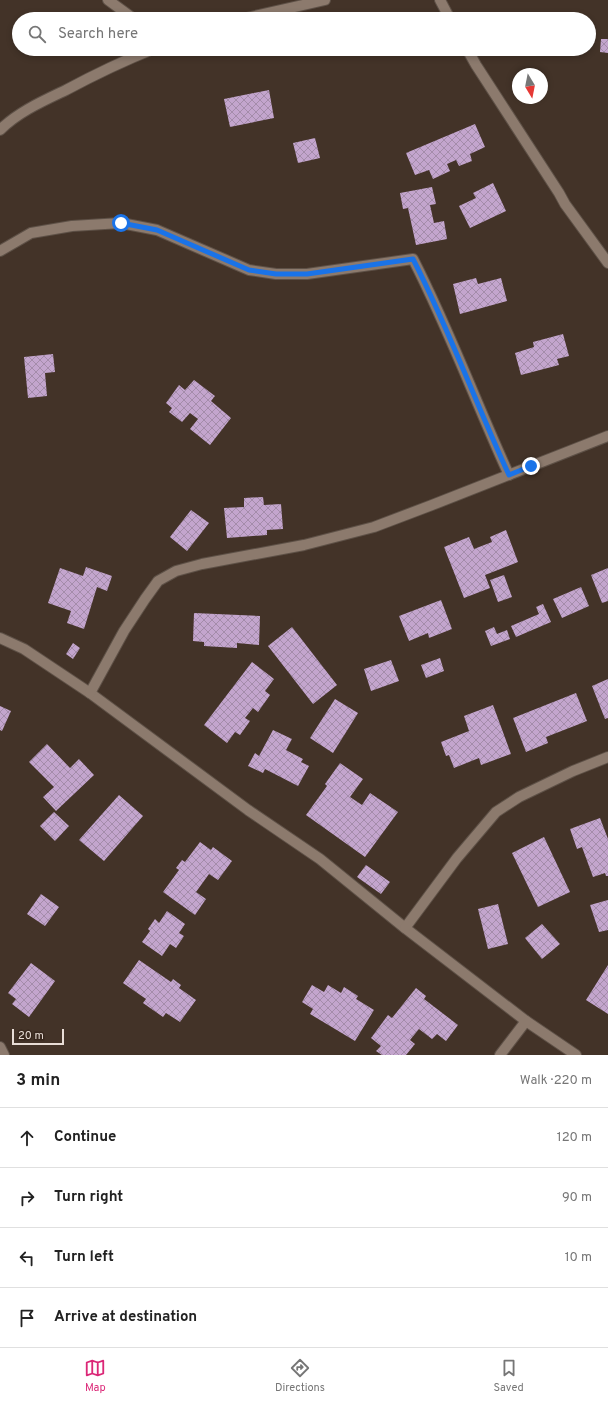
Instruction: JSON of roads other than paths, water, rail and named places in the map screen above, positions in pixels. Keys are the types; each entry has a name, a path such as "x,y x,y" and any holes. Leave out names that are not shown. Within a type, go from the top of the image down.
{"street":[{"path":"108,0 124,12"},
{"path":"272,12 324,0"},
{"path":"440,0 446,12"},
{"path":"0,130 8,122 43,101 116,64 136,56"},
{"path":"471,56 565,204 608,263"},
{"path":"0,252 32,233 72,226 121,223 157,230 249,270 276,274 307,274 413,259 461,360 486,424 509,475"},
{"path":"90,693 124,631 145,599 158,581 176,571 202,564 304,545 374,527 608,436"},
{"path":"0,638 24,649 90,693 230,797 320,859 405,928 526,1021 576,1055"},
{"path":"405,928 457,858 496,812 519,797 566,774 608,757"},
{"path":"500,1055 526,1021"},
{"path":"0,1047 4,1055"}]}
